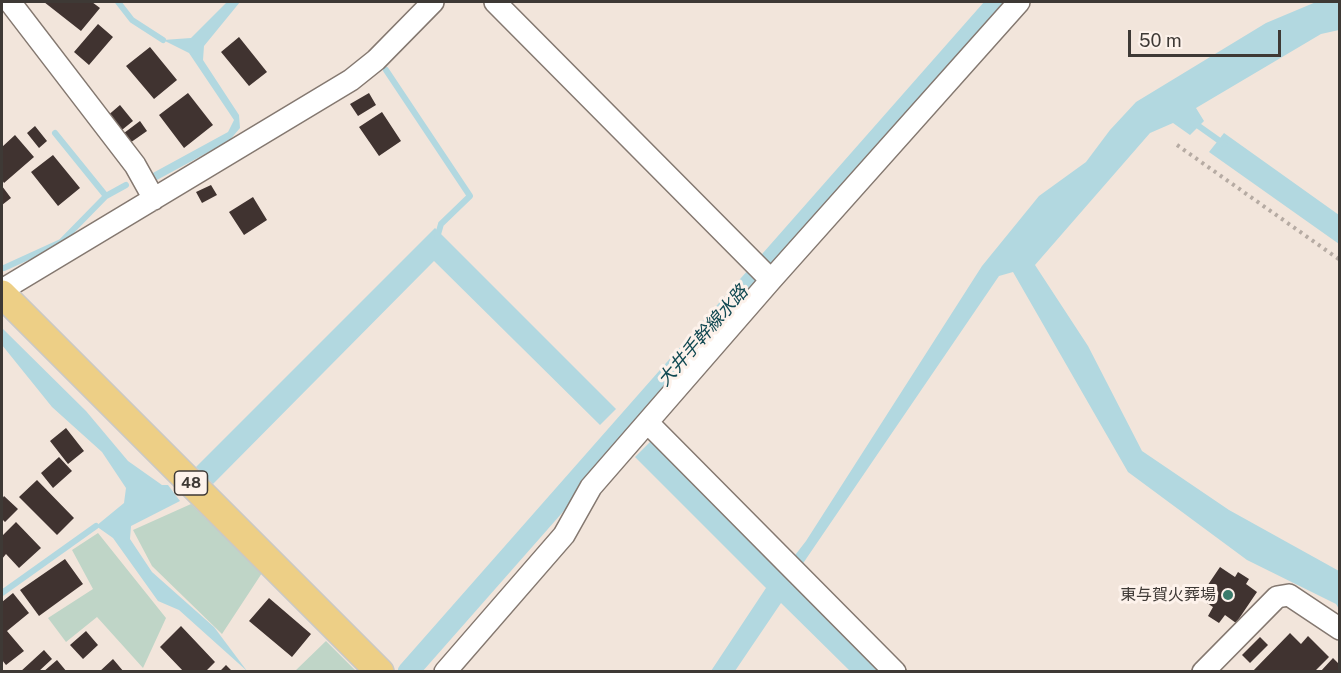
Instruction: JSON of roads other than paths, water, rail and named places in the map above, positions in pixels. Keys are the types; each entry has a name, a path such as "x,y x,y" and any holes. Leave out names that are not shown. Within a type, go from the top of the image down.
{"main road":[{"name":"48","path":"2,294 380,672"}],"street":[{"path":"10,2 135,165 154,199"},
{"path":"2,290 351,80 376,60 434,2"},
{"path":"495,2 771,280"},
{"path":"445,672 564,535 591,487 771,280 1019,2"},
{"path":"648,423 895,672"},
{"path":"1203,672 1277,597 1289,595 1340,629"}],"water":[{"path":"227,2 240,2 204,46 203,60 239,115 240,128 229,141 155,181 151,174 228,132 234,120 189,53 163,40 191,38"},
{"path":"1316,2 1339,2 1339,30 1321,34 1196,108 1204,121 1190,135 1173,123 1150,133 1035,265 1088,346 1142,451 1229,510 1339,571 1339,609 1336,604 1247,560 1128,472 1013,272 999,276 791,581 881,671 850,671 781,603 735,671 711,671 766,588 635,457 651,441 782,572 806,541 982,266 1039,196 1086,162 1110,130 1136,102 1266,23"},
{"path":"1224,133 1339,215 1339,244 1209,152"},
{"path":"435,228 616,409 600,425 434,261 213,484 196,467"},
{"path":"2,328 86,411 128,461 162,485 168,485 180,501 131,526 130,539 152,572 214,627 247,671 179,610 158,601 113,538 96,526 124,503 126,488 102,452 52,407 2,345"}],"waterway":[{"path":"118,2 132,20 163,40"},
{"name":"大井手幹線水路","path":"408,672 998,2"},
{"path":"386,70 470,196 441,224 437,238"},
{"path":"1193,122 1224,144"},
{"path":"55,133 106,196"},
{"path":"4,268 61,242 106,196 126,185"},
{"path":"2,593 96,526"}],"place":[{"name":"東与賀火葬場","path":"1228,595"}]}
